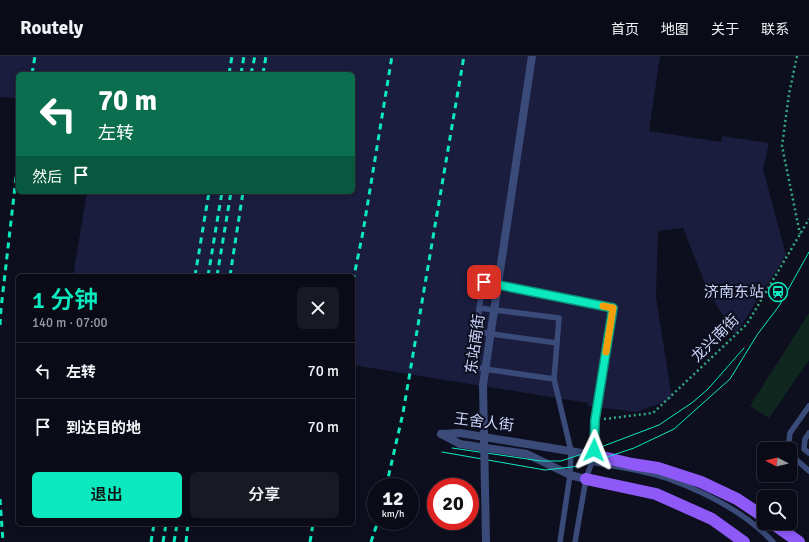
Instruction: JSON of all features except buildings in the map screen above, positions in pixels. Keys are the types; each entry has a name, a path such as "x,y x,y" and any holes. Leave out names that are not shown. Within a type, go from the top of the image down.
{"main road":[{"name":"王舍人街","path":"592,458 658,468 701,482 738,499 757,513"},
{"name":"王舍人街","path":"586,479 656,494 712,519 744,542"},
{"path":"782,530 799,542"}],"street":[{"name":"东站南街","path":"486,542 483,385 532,56"},
{"name":"王舍人街","path":"586,479 570,475 527,454 460,444 441,434 460,433 570,451 592,458"}],"lane":[{"path":"554,379 471,367 478,332 479,308 484,282 613,308 595,420 592,458 586,479 574,542"},
{"path":"479,308 560,318 554,379 570,451 570,475 560,542"},
{"path":"478,332 557,343"},
{"path":"789,442 790,433 809,406"},
{"path":"809,433 805,439 804,449 809,453"},
{"path":"592,458 668,479 707,495 724,504 760,528 773,542"},
{"path":"797,460 809,471"}],"path":[{"path":"797,56 789,94 782,146 800,234"},
{"name":"龙兴南街","path":"595,420 653,413 746,324 809,219"}],"green space":[{"path":"809,313 809,360 769,418 750,406"}],"tram line":[{"path":"442,452 545,470 580,466 634,448 674,429 730,379 757,335 779,306 809,252"},
{"path":"452,448 541,461 561,461 585,453 659,425 693,402 708,389 744,348"}],"railway":[{"path":"32,72 35,56"},
{"path":"229,72 232,56"},
{"path":"241,72 244,56"},
{"path":"251,72 255,56"},
{"path":"263,72 266,56"},
{"path":"354,274 363,232 392,56"},
{"path":"388,478 403,413 464,56"},
{"path":"0,325 16,178"},
{"path":"195,274 209,194"},
{"path":"208,274 222,194"},
{"path":"217,274 231,194"},
{"path":"230,274 243,194"},
{"path":"0,499 3,542"},
{"path":"151,542 154,526"},
{"path":"163,542 166,526"},
{"path":"174,542 177,526"},
{"path":"186,542 188,526"},
{"path":"310,542 313,526"},
{"path":"371,542 375,530"}],"slow traffic":[{"path":"603,306 613,308 606,352"}],"place":[{"name":"济南东站","path":"778,292"}],"route":[{"path":"484,282 613,308 595,420 594,450"}]}
